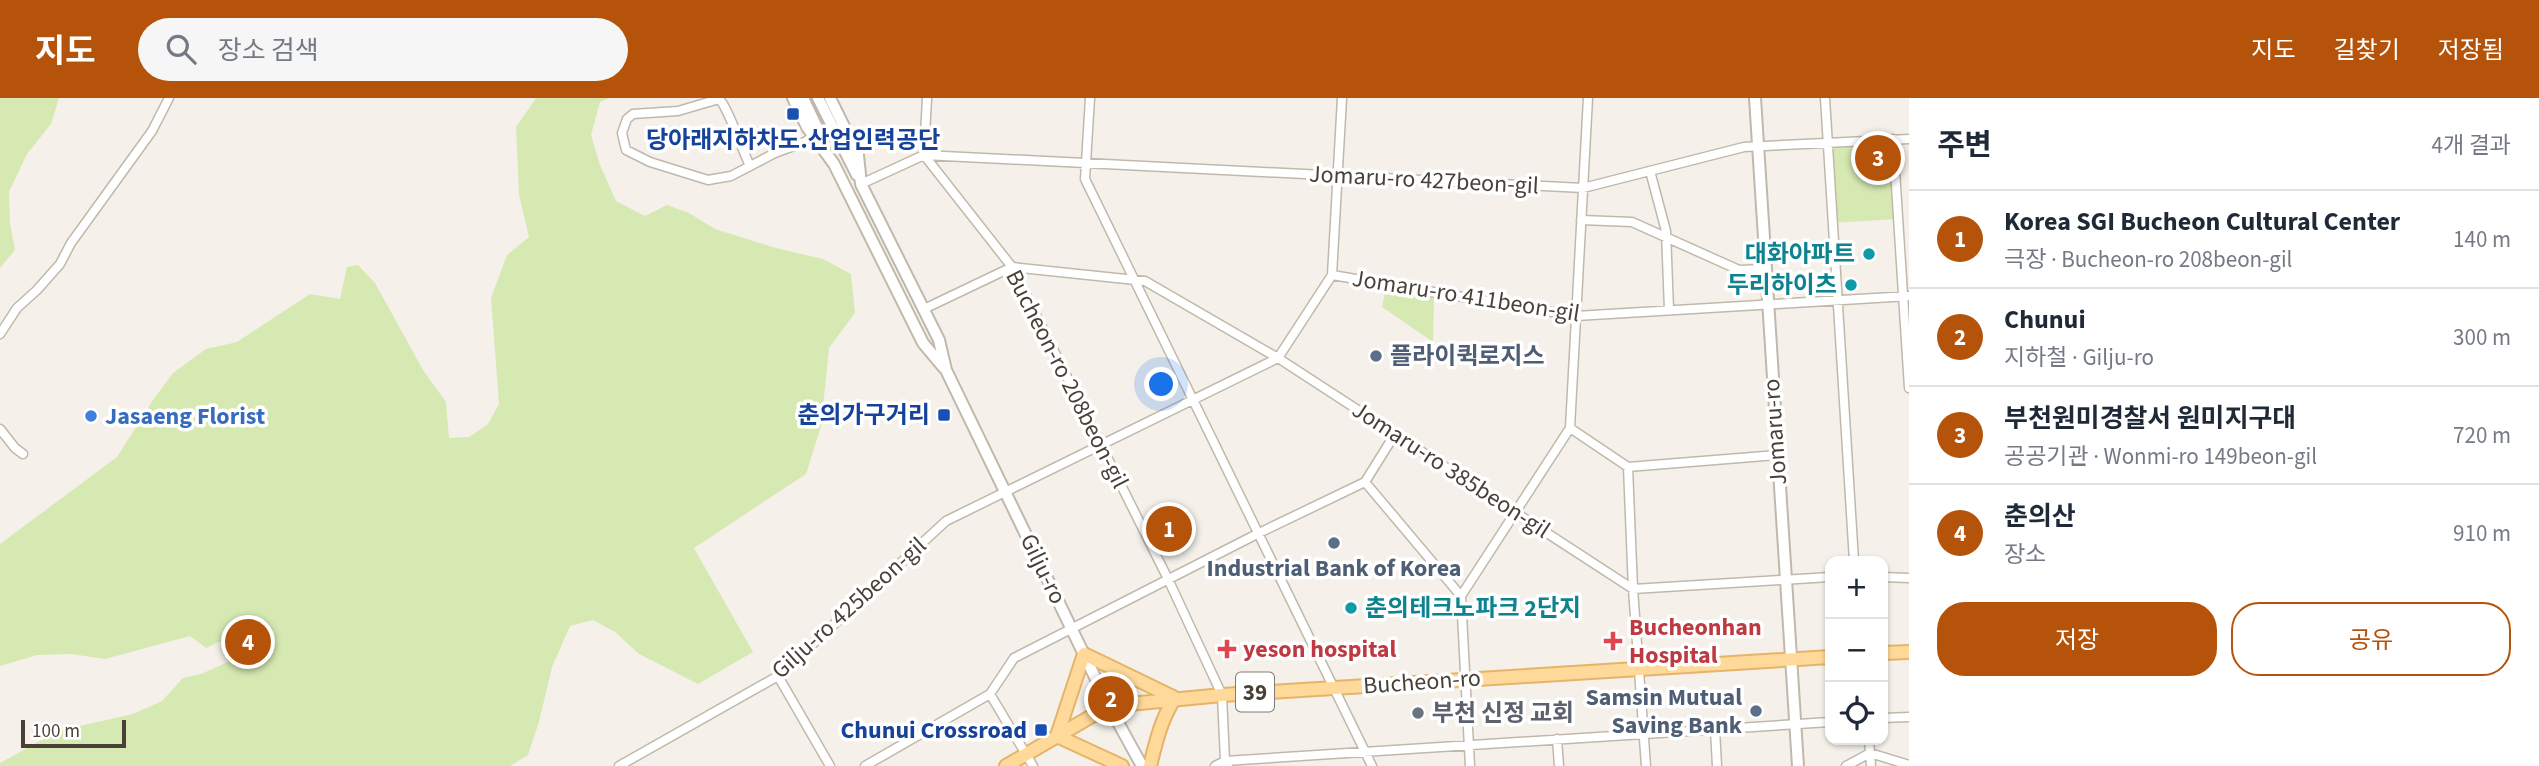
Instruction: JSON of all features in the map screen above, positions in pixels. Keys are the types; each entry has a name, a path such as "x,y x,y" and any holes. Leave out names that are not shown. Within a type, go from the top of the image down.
{"main road":[{"path":"1888,653 1909,652"},
{"path":"1122,766 1057,736 1084,654 1175,698 1157,734 1150,766"},
{"name":"Bucheon-ro","path":"1006,766 1029,760 1057,736 1109,706 1175,698 1335,687 1825,657"}],"street":[{"path":"0,334 17,308 60,264 71,243 152,131 169,98"},
{"name":"Gilju-ro","path":"793,98 815,138 834,164"},
{"name":"Gilju-ro","path":"803,98 923,344 946,370"},
{"name":"Gilju-ro","path":"818,98 939,340 946,370 1004,490 1109,706 1142,766"},
{"name":"Gilju-ro","path":"830,98 858,155 861,184"},
{"path":"861,184 924,155 927,98"},
{"path":"1090,98 1085,179 1372,766"},
{"path":"1278,358 1332,275 1342,98"},
{"path":"1470,766 1461,596 1570,428 1588,98"},
{"name":"Jomaru-ro","path":"1755,98 1798,766"},
{"path":"1825,98 1854,556"},
{"path":"750,166 736,138 727,108 719,99 683,110 632,114 623,131 624,145 631,153 693,177 719,180 815,138"},
{"path":"1893,139 1906,296 1909,388"},
{"name":"Jomaru-ro 427beon-gil","path":"924,155 1583,188 1744,147 1909,139"},
{"name":"Bucheon-ro 208beon-gil","path":"924,155 1012,267 1168,579 1222,695"},
{"path":"1650,171 1666,236 1669,310"},
{"path":"1581,219 1632,222 1739,270 1765,269"},
{"path":"924,309 1012,267"},
{"name":"Jomaru-ro 385beon-gil","path":"1012,267 1145,281 1278,358 1633,589"},
{"name":"Jomaru-ro 411beon-gil","path":"1332,275 1576,316 1906,296"},
{"path":"902,300 908,306 914,306 916,294"},
{"name":"Gilju-ro 425beon-gil","path":"621,766 778,676 946,521 1004,490 1278,358"},
{"path":"1570,428 1628,467 1777,455"},
{"path":"0,429 23,454"},
{"path":"865,766 990,694 1014,657 1365,482 1395,434"},
{"path":"1628,467 1633,589 1646,766"},
{"path":"1365,482 1461,596"},
{"path":"1633,589 1825,577"},
{"path":"1888,577 1909,578"},
{"path":"778,676 830,766"},
{"path":"990,694 1029,760"},
{"path":"1222,695 1227,764"},
{"path":"1888,719 1909,717"},
{"path":"1215,766 1294,757 1825,722"},
{"path":"1715,729 1717,766"},
{"path":"1557,739 1559,766"},
{"path":"1869,745 1871,766"},
{"path":"1846,766 1870,753 1909,765"},
{"path":"1294,757 1299,766"}],"green space":[{"path":"0,98 59,98 51,124 27,154 9,192 10,223 15,250 0,268"},
{"path":"536,98 610,98 600,102 591,135 600,165 616,201 645,216 667,205 689,213 715,229 823,259 851,274 855,313 829,348 821,426 806,474 694,548 753,652 698,684 639,654 615,632 593,620 570,626 552,667 528,755 510,766 0,766 0,763 58,731 133,714 162,701 183,678 201,674 228,662 233,643 218,642 206,648 190,636 105,659 71,654 37,655 0,666 0,544 117,457 173,373 206,349 237,342 310,294 340,299 347,267 358,265 375,283 423,370 446,402 449,438 469,437 488,424 499,404 491,298 507,255 529,237 519,195 516,127"},
{"path":"1893,139 1897,219 1831,223 1827,143"},
{"path":"1386,288 1434,297 1433,342 1382,307"}],"place":[{"name":"당아래지하차도.산업인력공단","path":"793,114"},
{"name":"부천원미경찰서 원미지구대","path":"1878,158"},
{"name":"대화아파트","path":"1869,254"},
{"name":"두리하이츠","path":"1851,285"},
{"name":"플라이퀵로지스","path":"1376,356"},
{"name":"춘의가구거리","path":"944,415"},
{"name":"Jasaeng Florist","path":"91,416"},
{"name":"Korea SGI Bucheon Cultural Center","path":"1169,529"},
{"name":"Industrial Bank of Korea","path":"1334,543"},
{"name":"춘의테크노파크 2단지","path":"1351,608"},
{"name":"Bucheonhan Hospital","path":"1613,641"},
{"name":"춘의산","path":"248,642"},
{"name":"yeson hospital","path":"1227,649"},
{"name":"Chunui","path":"1111,699"},
{"name":"Samsin Mutual Saving Bank","path":"1756,711"},
{"name":"부천 신정 교회","path":"1418,713"},
{"name":"Chunui Crossroad","path":"1041,730"}]}
